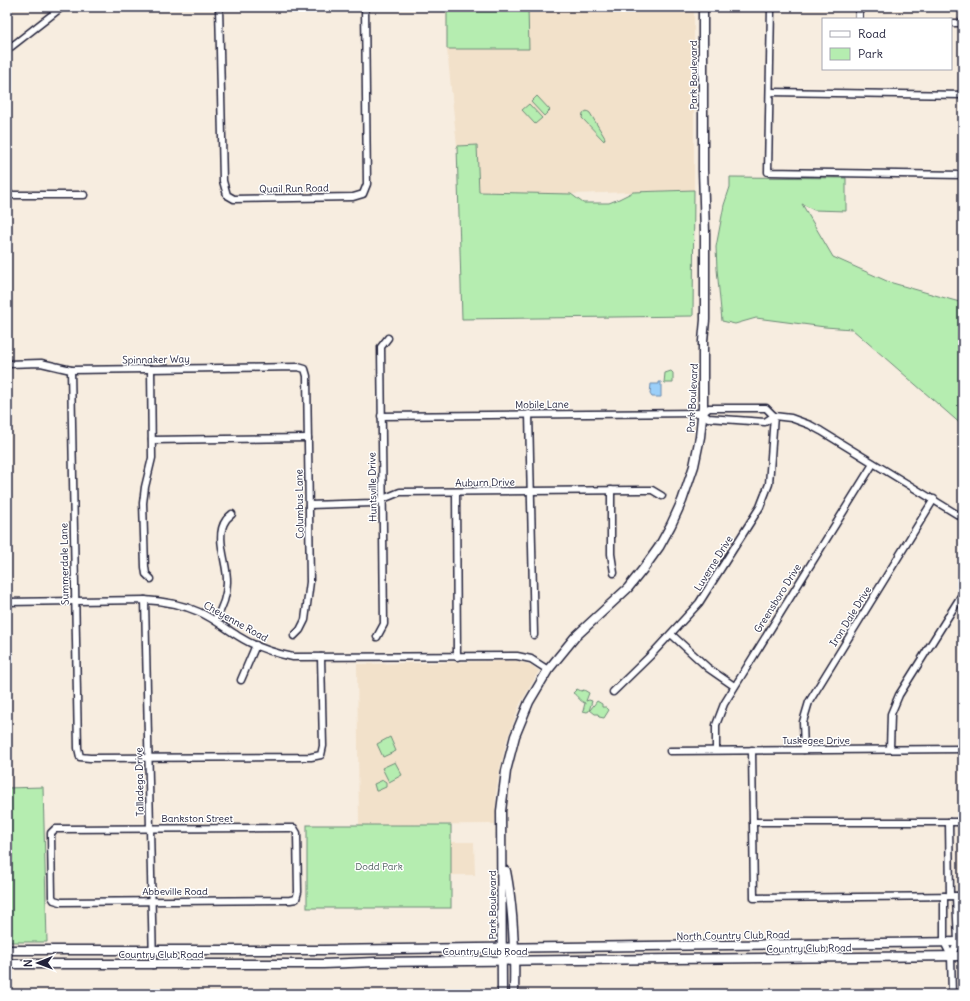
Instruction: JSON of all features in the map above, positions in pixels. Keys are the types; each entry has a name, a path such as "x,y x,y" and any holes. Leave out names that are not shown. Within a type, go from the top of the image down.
{"main road":[{"name":"Park Boulevard","path":"502,994 502,804 506,770 511,748 526,708 548,670 575,637 632,582 659,547 676,515 687,489 697,451 703,413 703,342 705,320 703,7"},
{"name":"Park Boulevard","path":"502,849 512,900 515,947 514,994"},
{"name":"North Country Club Road","path":"502,947 960,942"},
{"path":"826,944 826,958"},
{"name":"Country Club Road","path":"7,950 502,947"},
{"path":"357,949 358,963"},
{"name":"Country Club Road","path":"7,964 153,965 963,956"}],"street":[{"path":"7,50 62,7"},
{"name":"Quail Run Road","path":"219,7 223,181 227,195 234,199 353,197 363,194 367,184 365,7"},
{"path":"771,7 768,172 963,175"},
{"path":"859,7 859,18"},
{"path":"952,23 963,23"},
{"path":"770,92 963,94"},
{"path":"7,195 84,195"},
{"name":"Huntsville Drive","path":"377,636 384,624 381,347 388,338"},
{"name":"Spinnaker Way","path":"7,364 41,363 71,370 298,367 305,369"},
{"path":"151,369 152,458 143,503 145,567 146,574 151,579"},
{"name":"Columbus Lane","path":"294,636 300,630 305,620 310,582 307,376 305,369"},
{"name":"Summerdale Lane","path":"71,370 78,748 80,757 148,758"},
{"path":"774,416 765,422 708,418 703,413 709,408 766,408 774,416 791,418 810,426 934,499 963,518"},
{"name":"Mobile Lane","path":"381,416 703,413"},
{"path":"529,414 534,634"},
{"name":"Luverne Drive","path":"613,692 671,634 699,603 760,507 769,484 774,416"},
{"path":"152,440 308,438"},
{"name":"Greensboro Drive","path":"716,750 716,726 724,704 873,464"},
{"path":"611,490 611,554 614,573"},
{"name":"Auburn Drive","path":"309,505 373,503 400,492 652,490 662,496"},
{"path":"456,492 457,657"},
{"name":"Iron Dale Drive","path":"804,750 803,722 809,702 934,499"},
{"path":"215,620 224,600 227,582 221,534 225,521 232,514"},
{"path":"890,749 891,714 899,695 963,593"},
{"name":"Cheyenne Road","path":"7,602 75,600 165,601 182,605 215,620 238,637 256,646 293,657 525,657 537,662 548,670"},
{"name":"Talladega Drive","path":"145,600 153,965"},
{"path":"671,634 708,668 734,686"},
{"path":"241,680 256,646"},
{"path":"148,758 311,757 321,755 323,746 321,658"},
{"name":"Tuskegee Drive","path":"670,751 963,749"},
{"path":"752,750 754,898 953,896"},
{"path":"753,822 963,822"},
{"path":"949,822 953,896 960,942 951,956"},
{"name":"Bankston Street","path":"54,900 52,893 51,836 52,830 57,829 294,828 297,833 298,892 296,898"},
{"path":"952,994 951,956 944,942 953,896"},
{"name":"Abbeville Road","path":"54,900 61,902 290,900 296,898"}],"shaded area":[{"path":"446,7 694,7 694,190 571,194 479,192 477,145 457,146 447,49"},
{"path":"516,661 528,664 539,671 520,704 506,742 496,793 495,824 359,825 357,664"},
{"path":"451,842 474,842 475,875 451,875"}],"green space":[{"path":"447,7 528,7 529,49 447,49"},
{"path":"537,96 550,110 544,116 531,102"},
{"path":"529,104 542,118 535,124 522,110"},
{"path":"587,111 590,113 605,138 604,141 582,118 583,113"},
{"path":"477,145 479,192 571,194 583,203 609,203 633,192 694,190 693,316 462,319 457,146"},
{"path":"730,177 846,178 846,211 814,210 802,204 833,257 889,282 963,303 963,426 852,329 756,318 735,324 722,321 716,247 724,205 730,187"},
{"path":"671,371 673,373 673,383 664,383 665,373"},
{"path":"577,689 581,691 584,690 589,693 586,701 592,701 589,711 587,712 583,711 585,703 573,693"},
{"path":"597,701 602,704 602,707 606,707 609,710 604,718 599,717 598,714 595,714 590,710"},
{"path":"390,737 396,751 383,757 377,744"},
{"path":"395,762 402,775 389,782 382,768"},
{"path":"383,780 386,782 386,787 376,791 374,784"},
{"path":"43,787 47,942 7,942 7,788"},
{"name":"Dodd Park","path":"307,825 451,825 451,908 307,908"}],"water":[{"path":"659,382 661,382 661,397 652,397 650,394 651,384 659,384"}]}
